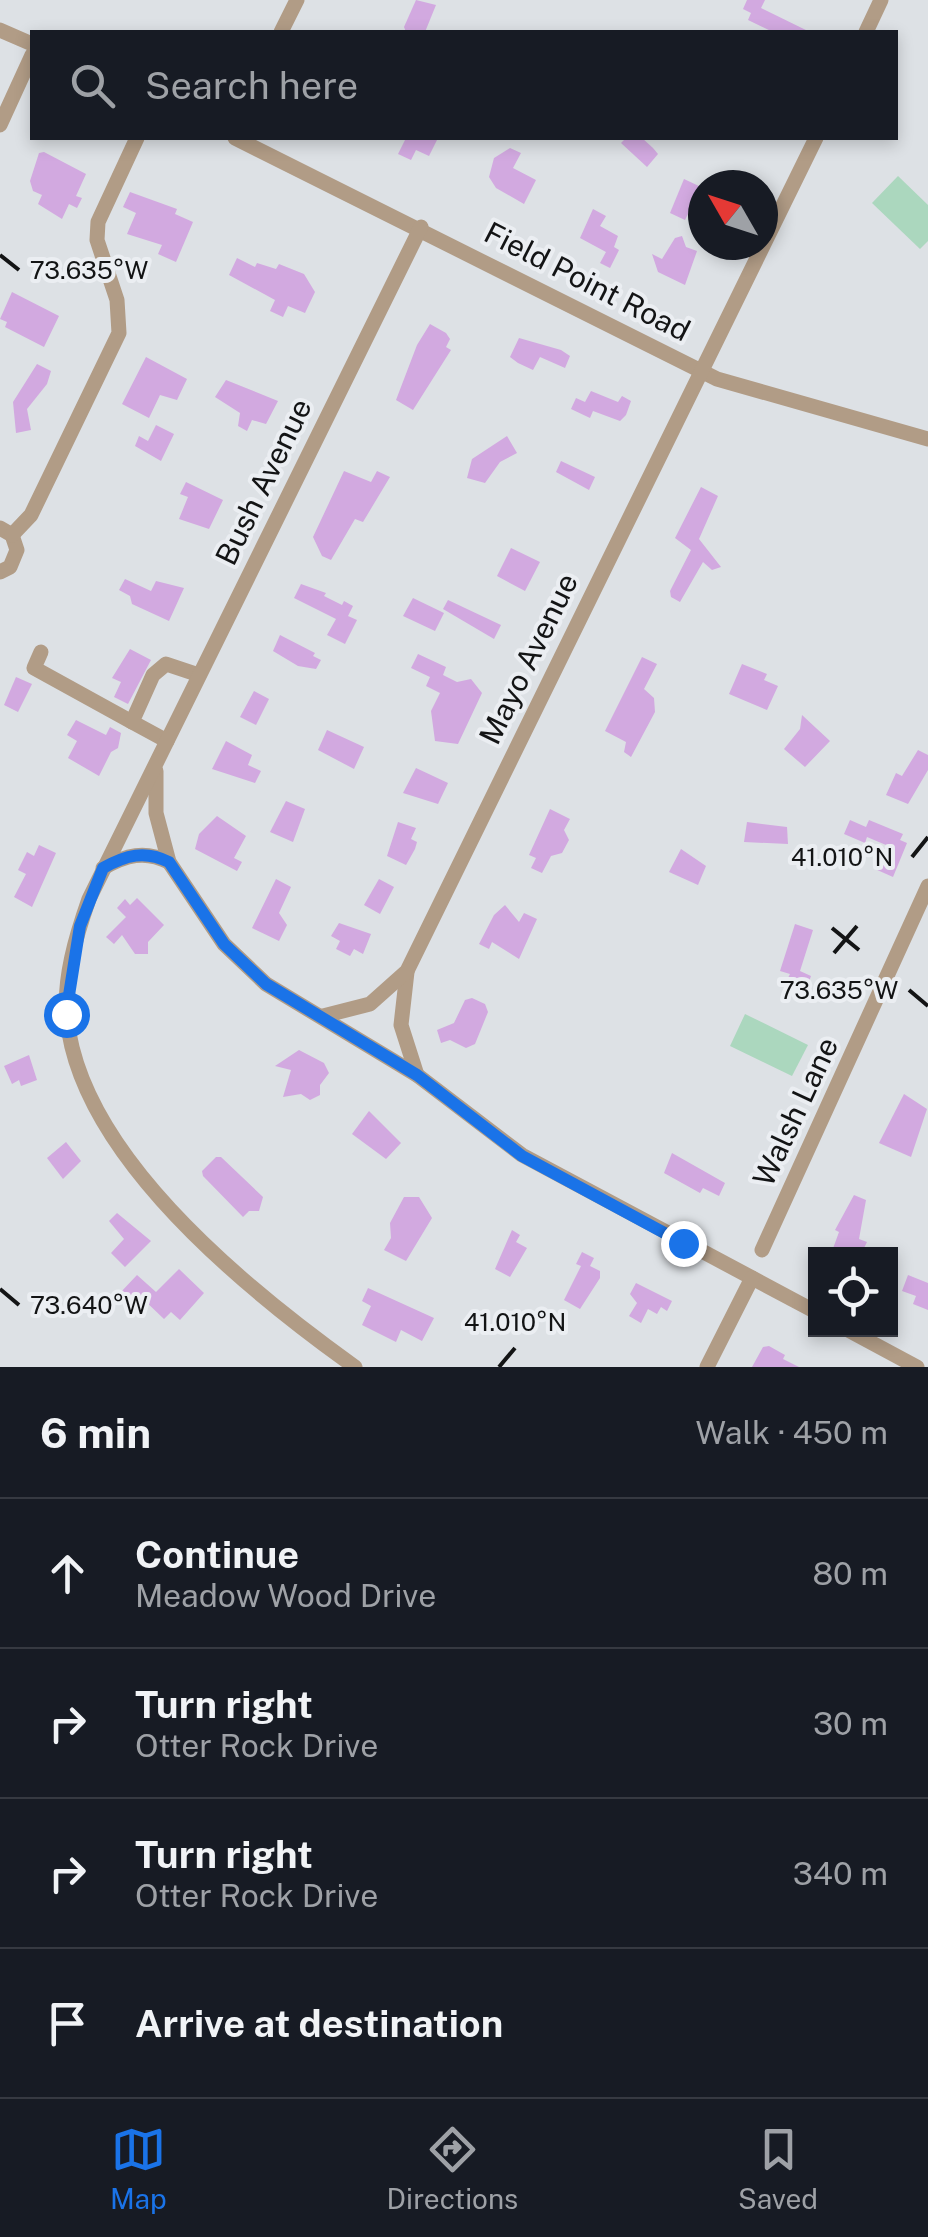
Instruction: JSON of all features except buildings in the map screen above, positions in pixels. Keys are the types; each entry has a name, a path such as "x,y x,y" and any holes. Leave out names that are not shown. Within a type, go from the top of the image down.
{"street":[{"path":"282,30 296,0"},
{"path":"867,30 882,0"},
{"path":"0,30 30,43"},
{"path":"0,125 30,59"},
{"path":"0,572 10,566 16,555 6,532 31,514 119,333 117,300 97,240 98,222 137,140"},
{"name":"Field Point Road","path":"238,140 421,227 701,371 738,386 928,439"},
{"name":"Mayo Avenue","path":"417,1075 401,1025 407,971 815,140"},
{"name":"Bush Avenue","path":"356,1367 255,1290 187,1223 122,1150 92,1099 73,1054 66,1002 80,926 103,868 421,227"},
{"path":"41,652 34,668 167,741"},
{"path":"132,722 158,669 176,666 199,675"},
{"path":"156,762 156,813 169,862 244,965 292,1001 417,1075 522,1156 808,1308"},
{"path":"103,868 143,854 169,862"},
{"name":"Walsh Lane","path":"762,1250 928,886"},
{"name":"Mayo Avenue","path":"323,1016 370,1004 407,971"},
{"path":"712,1364 752,1278"},
{"path":"861,1337 918,1367"}],"green space":[{"path":"898,176 928,205 928,241 920,249 872,203"},
{"path":"745,1014 808,1045 792,1076 730,1046"}],"route":[{"path":"66,1014 67,988 80,926 103,868 121,858 152,855 169,862 224,944 266,984 355,1034 417,1075 522,1156 683,1243"}]}
